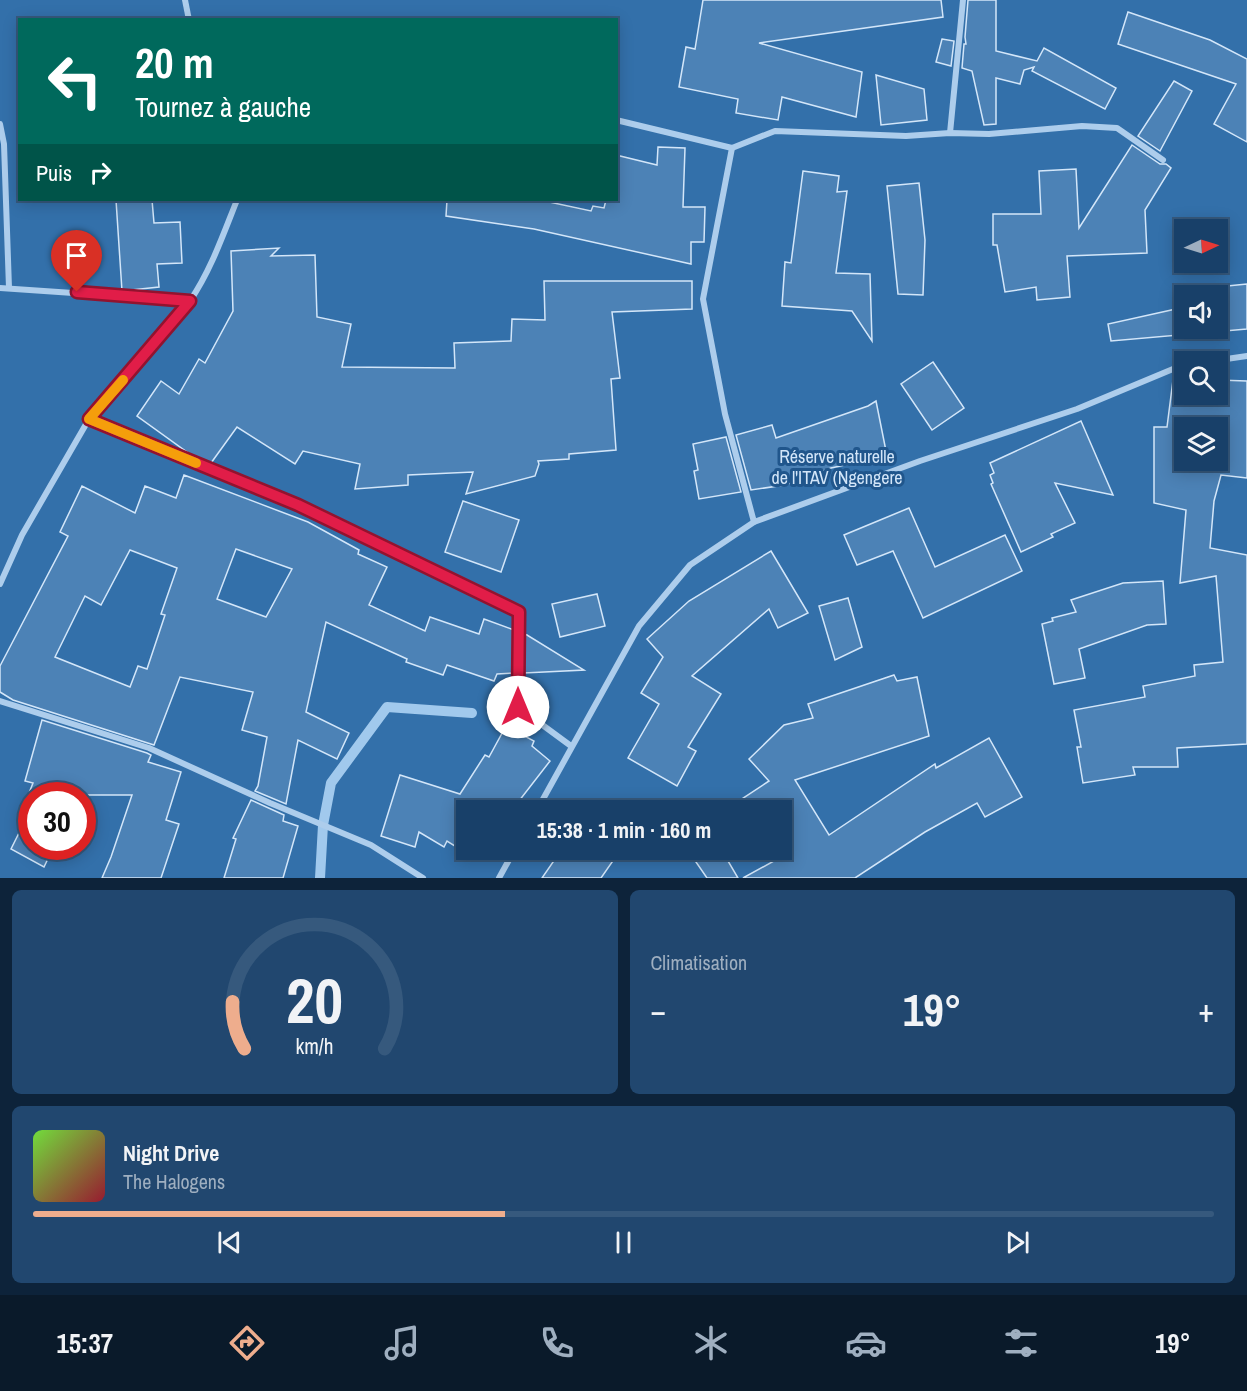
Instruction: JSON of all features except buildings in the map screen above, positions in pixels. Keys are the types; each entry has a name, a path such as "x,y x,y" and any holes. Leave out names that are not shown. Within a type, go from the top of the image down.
{"street":[{"path":"185,0 189,18"},
{"path":"950,133 963,0"},
{"path":"618,120 732,148 775,131 906,136 950,133 989,134 1082,126 1117,128 1162,160"},
{"path":"0,124 4,144 9,288"},
{"path":"732,148 703,299 725,414 754,522"},
{"path":"0,584 22,535 89,419 190,301 218,250 237,201"},
{"path":"0,288 190,301"},
{"path":"1228,359 1247,356"},
{"path":"542,800 639,626 690,565 754,522 920,461 1077,409 1174,369"},
{"path":"89,419 298,505 519,612 518,707 571,746"},
{"path":"0,701 149,748 270,803 371,845 423,878"},
{"path":"499,878 509,860"}],"green space":[{"name":"Réserve naturelle de l'ITAV (Ngengere","path":"0,0 1247,0 1247,878 0,878"}],"waterway":[{"path":"320,878 323,825 331,783 387,707 472,713"}],"slow traffic":[{"path":"123,380 89,419 196,463"}],"route":[{"path":"77,292 190,301 89,419 298,505 519,612 518,707"}]}
